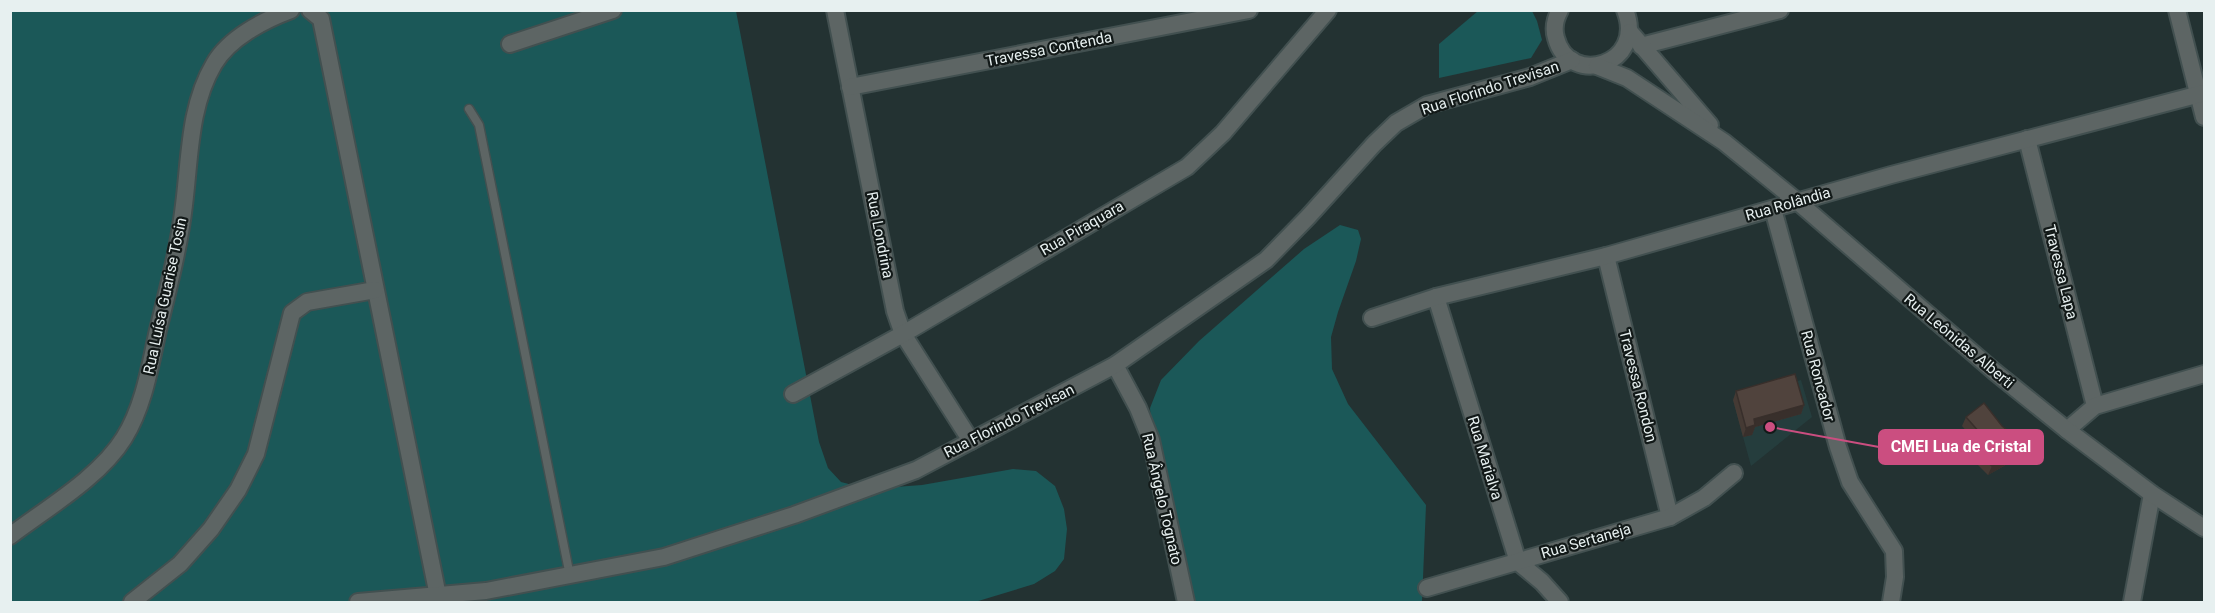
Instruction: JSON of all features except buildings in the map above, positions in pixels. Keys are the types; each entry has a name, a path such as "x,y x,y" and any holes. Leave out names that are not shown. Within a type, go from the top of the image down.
{"street":[{"name":"Rua Luísa Guarise Tosin","path":"10,536 80,483 105,461 123,439 136,414 148,376 179,243 193,121 200,92 215,62 236,40 274,16 291,10"},
{"path":"310,10 321,19 438,596"},
{"path":"510,44 613,10"},
{"name":"Rua Londrina","path":"835,10 895,311 903,334 971,441"},
{"name":"Travessa Contenda","path":"850,87 1249,10"},
{"name":"Rua Piraquara","path":"794,394 903,334 1186,167 1223,133 1328,10"},
{"path":"1597,66 1619,55 1626,44 1630,32 1625,10"},
{"path":"1641,46 1780,10"},
{"path":"2176,10 2202,93 2205,117"},
{"path":"1557,12 1555,24 1558,44 1572,60"},
{"name":"Rua Leônidas Alberti","path":"1630,32 1724,142"},
{"name":"Rua Leônidas Alberti","path":"1572,60 1588,66 1597,66 1627,78 1724,142 1798,202 1995,372 2067,430 2152,494 2205,528"},
{"name":"Rua Florindo Trevisan","path":"358,603 486,591 664,558 794,515 916,470 1115,365 1266,260 1396,123 1427,105 1530,77 1572,60"},
{"path":"1653,94 1666,74"},
{"name":"Rua Rolândia","path":"1372,318 1436,297 1606,256 1773,208 2202,93"},
{"name":"Travessa Lapa","path":"2026,139 2095,405"},
{"name":"Rua Roncador","path":"1773,208 1838,447 1850,482 1894,551 1896,577 1891,603"},
{"name":"Travessa Rondon","path":"1606,256 1670,517"},
{"path":"132,603 180,564 211,529 238,490 256,454 291,313 307,302 375,290"},
{"name":"Rua Marialva","path":"1436,297 1518,562"},
{"name":"Rua Ângelo Tognato","path":"1115,365 1138,408 1151,440 1186,603"},
{"path":"2067,430 2095,405 2205,374"},
{"name":"Rua Sertaneja","path":"1427,588 1670,517 1704,498 1734,473"},
{"path":"2132,603 2152,494"},
{"path":"1518,562 1542,582 1560,603"}],"lane":[{"path":"469,109 479,125 570,576"}],"shaded area":[{"path":"10,11 736,11 819,442 828,468 841,482 868,489 922,485 1013,469 1036,471 1055,486 1064,509 1067,529 1064,559 1055,571 1034,584 975,602 11,602"},
{"path":"1478,11 1532,11 1542,40 1531,58 1439,78 1439,44"},
{"path":"1340,225 1358,230 1361,239 1331,337 1332,369 1348,404 1426,505 1422,602 1185,602 1153,455 1150,408 1161,380 1199,341 1304,249"},
{"path":"1801,380 1812,417 1751,466 1733,400"}],"place":[{"name":"CMEI Lua de Cristal","path":"1770,427"}]}
